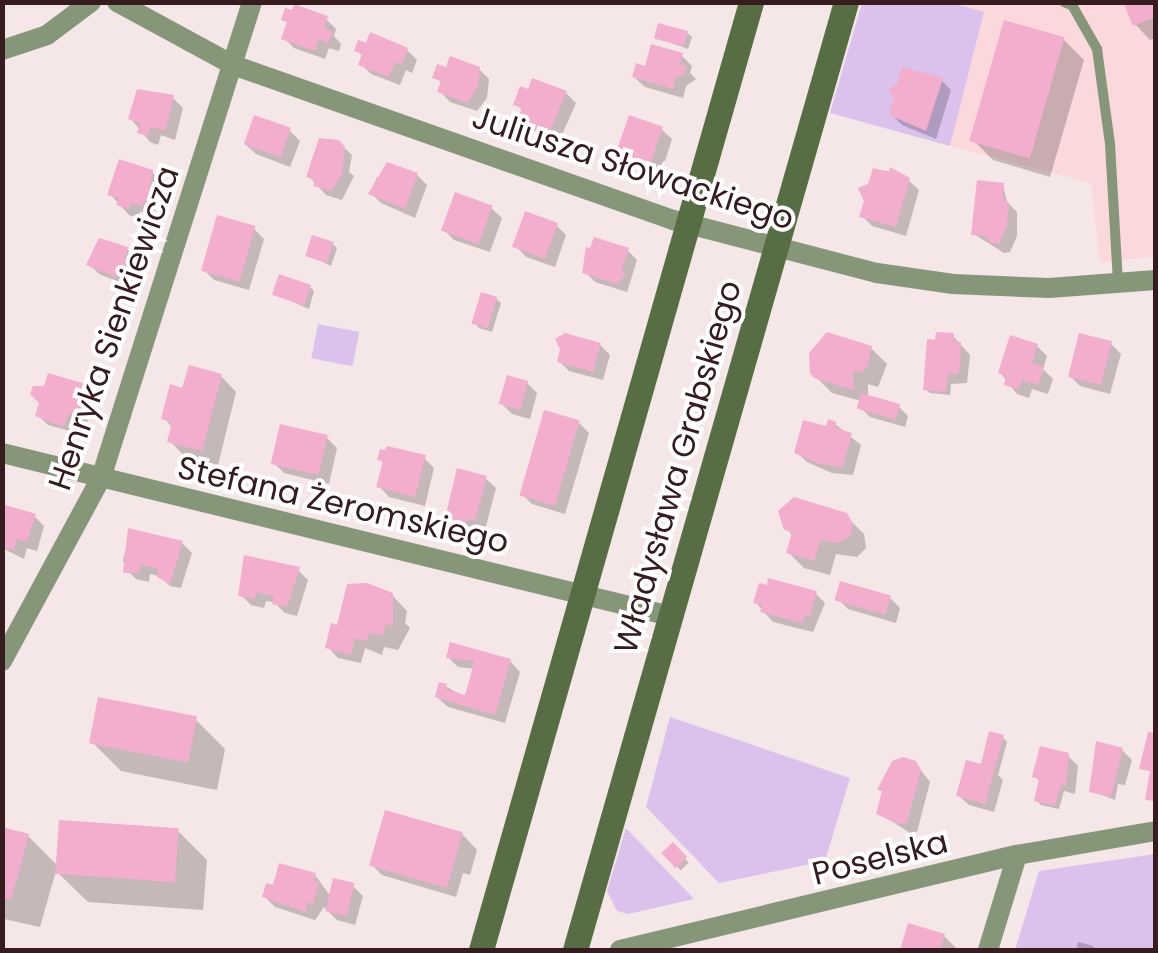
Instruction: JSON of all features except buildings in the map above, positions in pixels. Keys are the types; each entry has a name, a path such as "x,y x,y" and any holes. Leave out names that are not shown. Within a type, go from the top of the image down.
{"street":[{"path":"2,50 48,36 91,2"},
{"name":"Juliusza Słowackiego","path":"117,2 233,65 688,224 877,274 954,284 1049,288 1156,280"},
{"name":"Henryka Sienkiewicza","path":"2,661 101,478 252,2"},
{"name":"Władysława Grabskiego","path":"481,950 751,2"},
{"name":"Władysława Grabskiego","path":"575,950 846,2"},
{"name":"Stefana Żeromskiego","path":"2,453 670,616"},
{"name":"Poselska","path":"620,950 1017,855 1156,831"},
{"path":"988,950 1017,855"}],"lane":[{"path":"1064,2 1072,5 1098,49 1110,144 1118,283"}],"shaded area":[{"path":"862,3 952,3 984,12 950,146 830,113"},
{"path":"952,3 1155,3 1155,256 1100,263 1091,183 950,146 984,13"},
{"path":"318,324 359,332 353,366 311,358"},
{"path":"670,717 850,778 825,861 719,883 646,807"},
{"path":"626,828 694,899 628,914 617,911 607,891"},
{"path":"1155,854 1155,950 1015,950 1039,871"}]}
